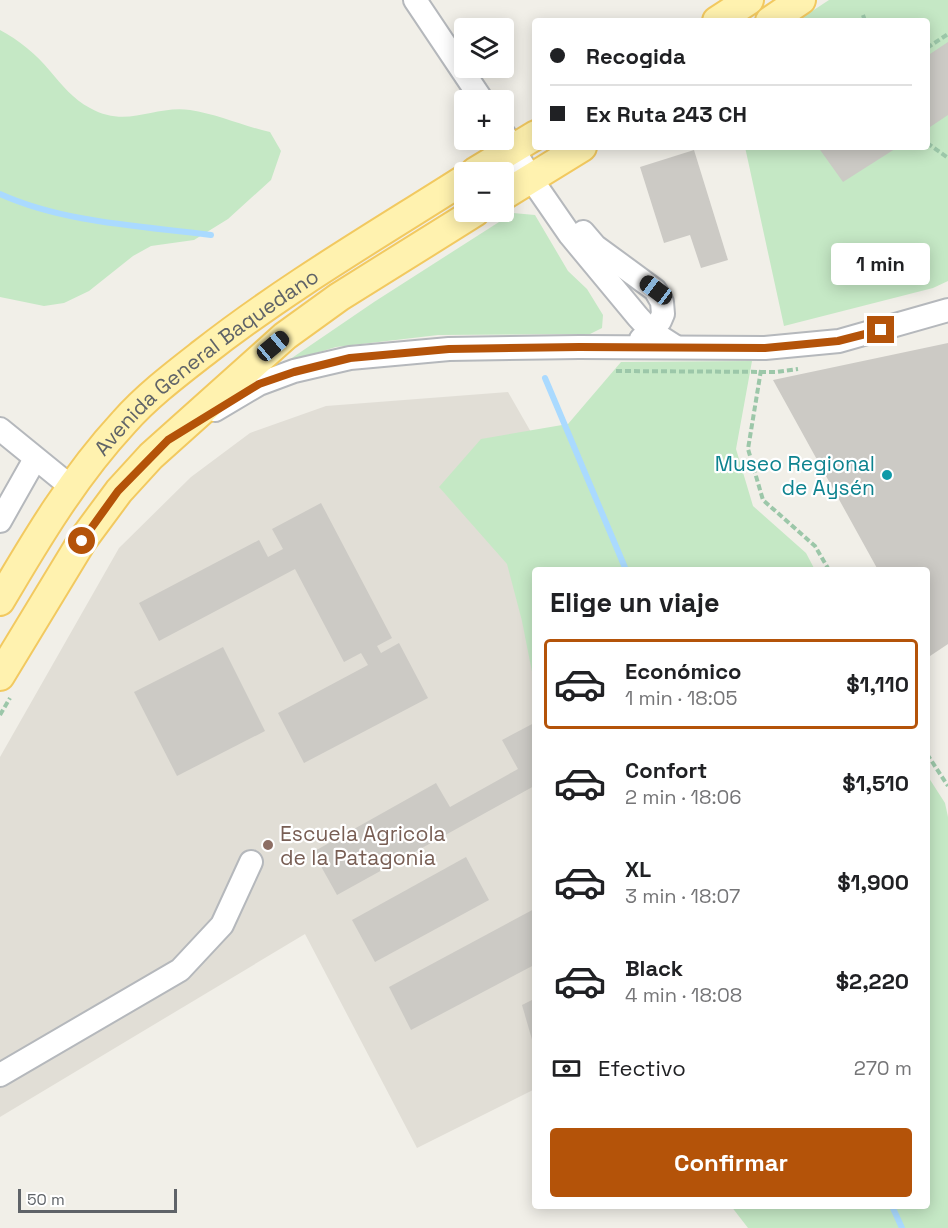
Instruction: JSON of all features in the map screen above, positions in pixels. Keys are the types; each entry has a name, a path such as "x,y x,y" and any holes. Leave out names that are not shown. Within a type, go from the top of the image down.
{"main road":[{"path":"774,18 801,0"},
{"path":"488,162 518,139"},
{"path":"514,190 577,150"},
{"name":"Avenida General Baquedano","path":"0,601 70,486 125,420 177,373 219,340 277,299 454,186"},
{"name":"Avenida General Baquedano","path":"6,685 82,541 118,491 168,440 285,336 339,297 459,222"}],"street":[{"path":"415,0 475,90"},
{"path":"518,139 532,180 570,235 651,331 676,347"},
{"path":"532,180 563,209 596,246 656,290 662,302 663,314 651,331 632,347"},
{"path":"168,440 259,384 294,372 350,358 449,349 765,348 838,341 948,310"},
{"path":"0,429 70,486"},
{"path":"0,520 35,459"},
{"path":"0,1075 180,970 222,925 251,862"}],"path":[{"path":"930,46 948,34"},
{"path":"930,145 948,158"},
{"path":"765,348 748,449 763,500 815,546 827,567"},
{"path":"613,371 776,372 808,367"},
{"path":"0,715 6,685"},
{"path":"930,759 948,786"}],"shaded area":[{"name":"Escuela Agricola de la Patagonia","path":"508,392 608,567 532,567 532,1090 417,1148 305,934 0,1117 0,757 119,548 191,477 250,433 326,406"}],"green space":[{"path":"829,0 948,0 948,281 933,288 784,326 746,150 930,150 930,18 802,18"},
{"path":"0,30 33,53 78,100 103,114 128,117 177,109 190,110 270,132 281,151 271,180 228,219 194,240 151,246 133,256 89,291 64,303 44,306 0,297"},
{"path":"514,213 535,215 568,271 587,289 603,315 602,328 590,334 438,335 336,347 286,362 499,222 514,222"},
{"path":"752,361 736,449 753,506 806,553 813,567 532,567 532,672 507,564 439,487 481,439 568,424 621,362"},
{"path":"930,780 945,803 948,817 948,1228 748,1228 733,1209 930,1209"}],"building":[{"path":"948,42 948,115 930,127 930,54"},
{"path":"694,150 728,260 701,268 690,235 664,243 640,167"},
{"path":"820,150 893,150 843,182"},
{"name":"Museo Regional de Aysén","path":"948,343 948,644 930,656 930,567 876,567 773,380"},
{"path":"321,503 392,638 377,646 381,653 399,643 428,698 304,763 278,713 368,665 361,653 344,662 295,569 159,641 139,603 259,540 268,557 283,549 272,529"},
{"path":"223,647 265,731 177,776 134,692"},
{"path":"532,724 532,787 337,895 313,852 436,783 450,807 518,769 502,740"},
{"path":"466,857 489,900 375,962 352,920"},
{"path":"532,910 532,966 411,1030 389,987"},
{"path":"532,1000 532,1040 522,1005"}],"waterway":[{"path":"0,194 25,204 77,217 211,235"},
{"path":"545,378 625,567"},
{"path":"893,1209 902,1228"}],"place":[{"name":"Museo Regional de Aysén","path":"887,475"},
{"name":"Escuela Agricola de la Patagonia","path":"268,845"}],"route":[{"path":"82,541 118,491 168,440 259,384 294,372 350,358 449,349 765,348 838,341 881,330"}]}
